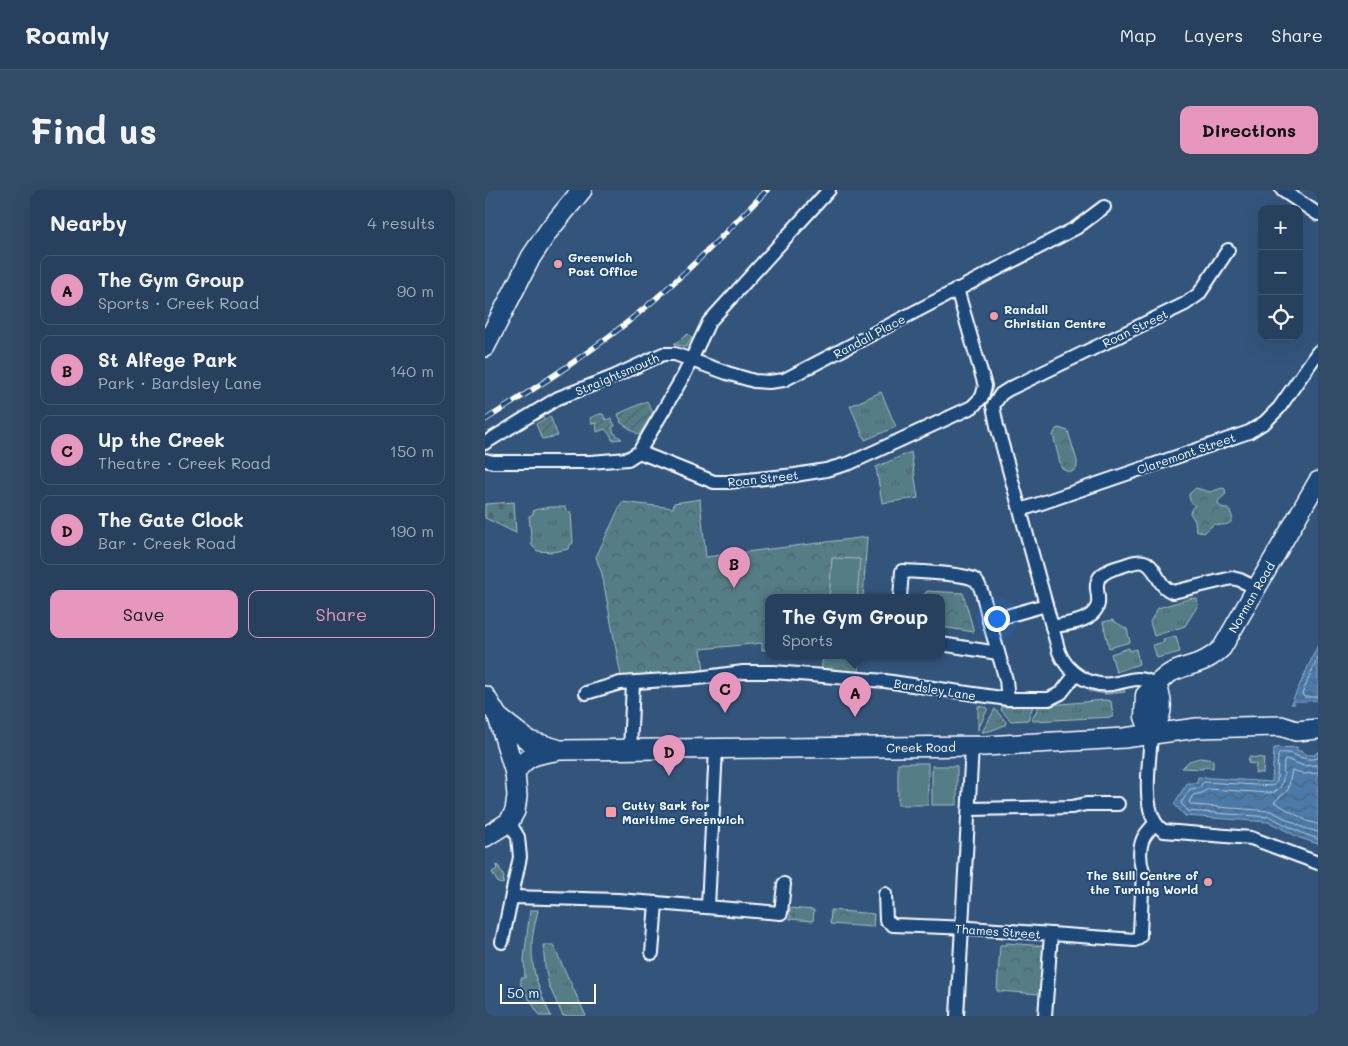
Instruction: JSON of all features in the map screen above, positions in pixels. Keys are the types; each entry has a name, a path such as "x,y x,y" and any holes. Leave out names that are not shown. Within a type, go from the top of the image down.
{"main road":[{"path":"485,347 531,257 549,230 582,190"},
{"name":"Norman Road","path":"1151,735 1144,717 1145,695 1172,672 1199,664 1213,657 1222,648 1318,481"},
{"path":"485,696 498,717 515,773 517,805 509,822 485,837"},
{"name":"Creek Road","path":"498,717 529,741 560,750"},
{"name":"Creek Road","path":"1291,725 1318,718"},
{"name":"Creek Road","path":"515,773 525,760 532,756 560,750 972,746 1124,738 1184,729 1291,725 1318,729"}],"street":[{"path":"485,460 502,462 591,462 628,459 639,452 691,360 709,322 829,190"},
{"path":"1282,190 1318,214"},
{"name":"Randall Place","path":"691,360 754,381 784,380 1076,228 1104,208"},
{"name":"Roan Street","path":"1021,510 995,418 993,406 1001,394 1185,304 1199,294 1228,250"},
{"name":"Roan Street","path":"639,452 714,482 728,482 825,470 862,458 971,407 979,401 985,392 983,378 957,290"},
{"name":"Claremont Street","path":"1021,510 1249,432 1265,422 1279,408 1318,352"},
{"name":"Straightsmouth","path":"485,443 558,398 613,377 653,357 663,354 675,354 691,360"},
{"path":"1021,510 1046,606 1063,661 1076,674 1095,684 1105,685 1136,679 1157,684"},
{"path":"1052,627 1084,619 1092,615 1097,609 1096,583 1099,576 1107,569 1135,562 1145,562 1153,569 1165,590 1173,592 1232,578 1256,588"},
{"path":"900,594 902,571 963,576 976,580 1006,680 1008,699"},
{"path":"989,621 1046,606"},
{"path":"945,645 998,653"},
{"name":"Bardsley Lane","path":"586,693 620,683 698,678 743,672 774,672 885,681 1008,699 1049,699 1061,693 1076,674"},
{"path":"630,750 637,682"},
{"path":"1151,735 1148,793 1152,815 1159,828 1164,831 1251,838 1318,863"},
{"path":"957,1016 972,746"},
{"path":"708,906 716,749"},
{"path":"969,810 1118,804"},
{"path":"502,942 520,857 517,837 509,822"},
{"name":"Thames Street","path":"885,894 886,920 893,925 1131,940 1138,938 1140,933 1143,870 1140,863 1141,851 1144,837 1155,823"},
{"path":"513,897 618,900 781,913 784,884"},
{"path":"652,953 656,903"},
{"path":"1045,1016 1051,934"}],"green space":[{"path":"688,334 692,338 686,347 674,344"},
{"path":"881,392 896,427 865,440 850,406"},
{"path":"647,401 653,413 639,435 620,422 618,414"},
{"path":"603,414 606,420 611,418 615,426 612,427 614,433 622,439 612,440 605,429 597,432 596,423 592,424 590,418"},
{"path":"550,416 558,436 542,439 536,424"},
{"path":"1056,429 1068,431 1077,461 1077,468 1072,472 1066,471 1061,467 1053,435"},
{"path":"911,452 918,498 882,503 876,467"},
{"path":"1196,488 1210,492 1222,488 1225,489 1226,494 1218,503 1221,507 1228,509 1232,521 1223,525 1214,524 1204,533 1196,530 1195,521 1190,513 1195,506 1189,498 1189,494"},
{"path":"701,499 706,557 867,537 863,594 765,594 765,650 762,650 762,643 701,649 704,671 621,676 602,574 596,557 622,502 673,508 674,503"},
{"path":"514,502 516,533 485,518 485,504"},
{"path":"566,507 567,511 571,513 573,543 569,549 553,552 537,551 532,546 529,516 533,514 534,510"},
{"path":"832,558 860,559 857,594 829,594"},
{"path":"927,591 963,593 974,632 945,628 945,594 924,594"},
{"path":"1192,598 1197,599 1198,605 1185,626 1154,636 1150,622 1158,608"},
{"path":"1112,620 1127,629 1130,642 1109,648 1103,622"},
{"path":"1176,636 1180,652 1157,658 1153,645 1164,642 1163,639"},
{"path":"1129,648 1130,651 1136,649 1139,664 1116,672 1111,654"},
{"path":"823,659 860,659 859,673 821,670"},
{"path":"1090,687 1123,687 1125,692 1106,694 1089,691"},
{"path":"1111,701 1113,717 1033,721 1032,719 1039,706"},
{"path":"978,706 988,708 978,730"},
{"path":"1033,706 1028,720 1011,721 1001,710 1002,707"},
{"path":"995,709 1006,722 1005,725 982,732"},
{"path":"1249,757 1264,758 1263,773 1255,773 1256,764 1248,763"},
{"path":"1200,758 1213,760 1213,768 1182,768 1189,761"},
{"path":"898,763 928,763 928,805 898,805"},
{"path":"932,766 957,766 957,805 932,805"},
{"path":"498,865 504,877 503,884 498,883 492,872 497,869 496,866"},
{"path":"790,908 814,910 813,921 790,919"},
{"path":"530,910 538,910 532,941 533,964 540,991 551,1016 540,1016 521,986 521,978 525,978 524,959"},
{"path":"831,910 874,914 873,927 830,924"},
{"path":"1007,943 1044,946 1040,994 997,991 1000,945 1006,945"},
{"path":"543,945 553,945 586,1016 563,1016 549,986"}],"water":[{"path":"1318,645 1318,735 1316,701 1295,702 1295,704 1291,704"},
{"path":"1297,747 1297,751 1301,751 1306,755 1315,755 1318,751 1318,844 1300,838 1269,822 1185,816 1174,804 1187,783 1197,783 1198,777 1272,782 1274,748"}],"pier":[{"path":"1316,701 1318,703 1318,737 1316,735 1314,704 1295,706 1295,702"}],"railway":[{"path":"485,420 577,360 629,321 683,274 767,190"}],"place":[{"name":"Greenwich Post Office","path":"558,264"},
{"name":"Randall Christian Centre","path":"994,316"},
{"name":"St Alfege Park","path":"734,588"},
{"name":"Up the Creek","path":"725,713"},
{"name":"The Gym Group","path":"855,717"},
{"name":"The Gate Clock","path":"669,776"},
{"name":"Cutty Sark for Maritime Greenwich","path":"611,812"},
{"name":"The Still Centre of the Turning World","path":"1208,882"}]}
